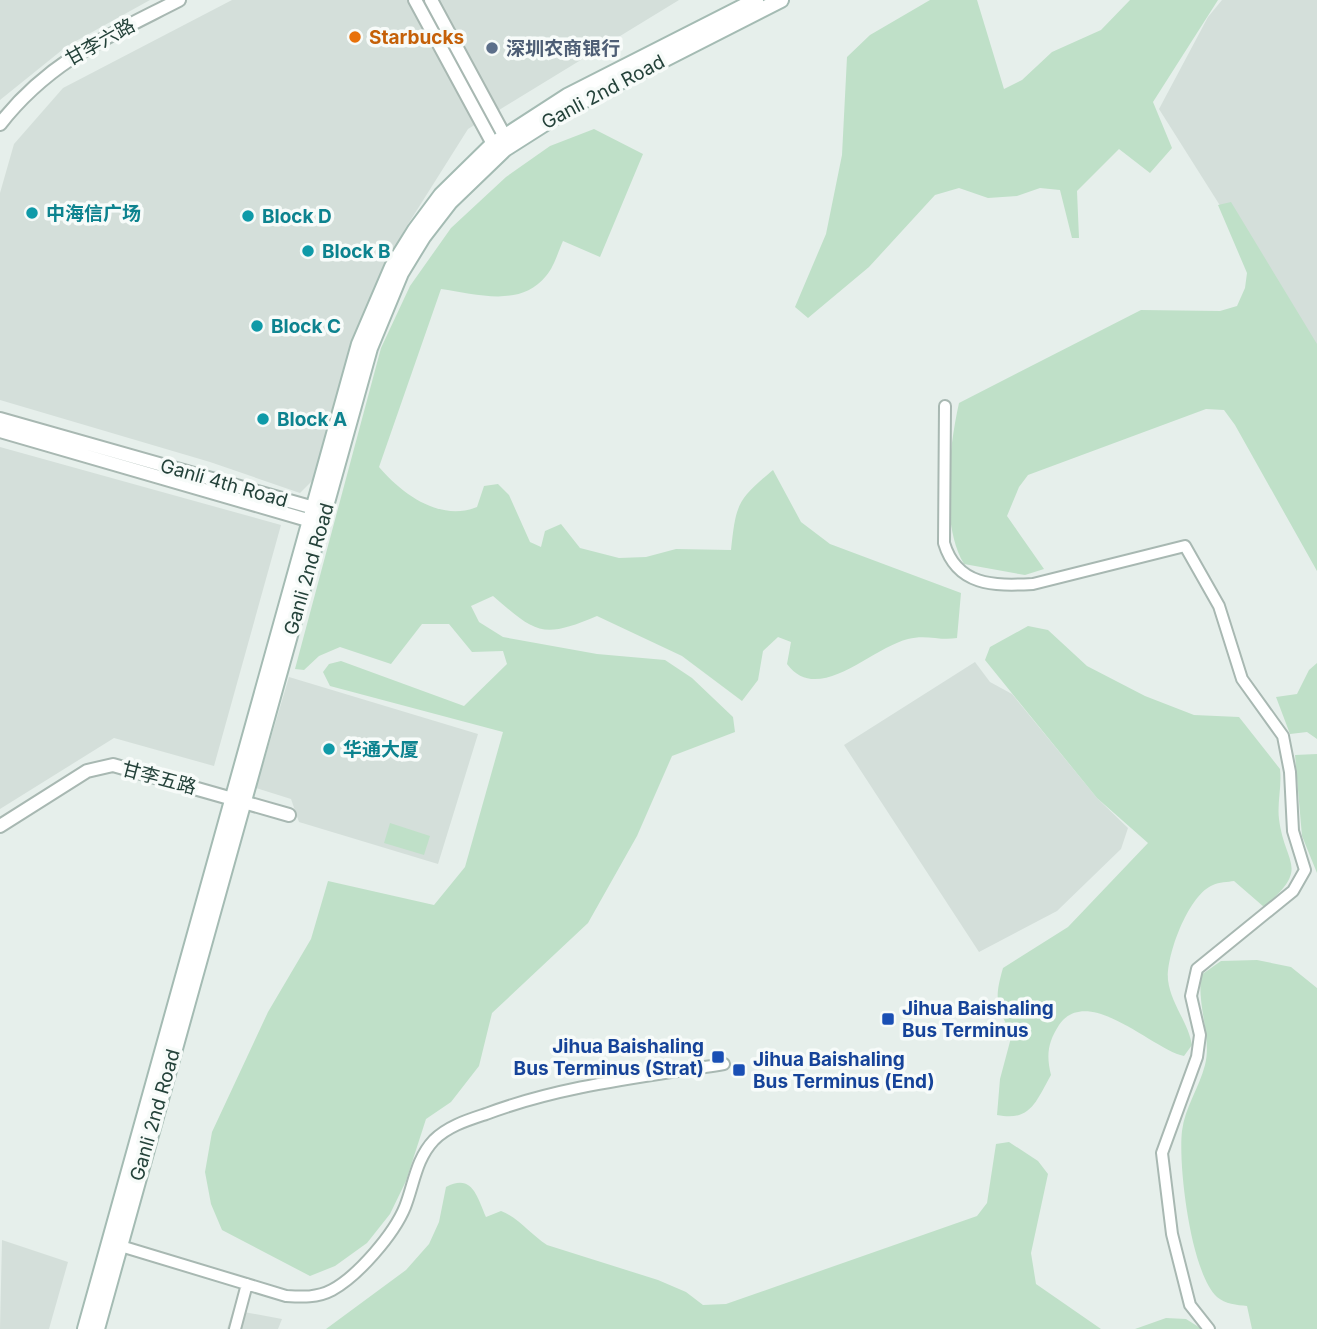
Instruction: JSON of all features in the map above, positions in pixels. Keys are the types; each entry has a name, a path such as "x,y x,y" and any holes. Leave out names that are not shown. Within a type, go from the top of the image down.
{"main road":[{"name":"Ganli 2nd Road","path":"85,1329 114,1243 316,516 370,348 401,273 450,202 501,142 567,96 756,0"},
{"name":"Ganli 2nd Road","path":"501,142 782,0"},
{"name":"Ganli 2nd Road","path":"97,1329 114,1243"}],"street":[{"name":"甘李六路","path":"0,124 17,102 70,56 179,0"},
{"path":"415,0 501,142"},
{"path":"431,0 501,142"},
{"path":"945,406 944,543 950,562 964,575 1007,585 1185,546 1219,607 1242,679 1283,736 1290,772 1293,831 1305,870 1293,891 1197,969 1191,996 1200,1035 1197,1058 1162,1153 1172,1234 1190,1305 1209,1329"},
{"name":"Ganli 4th Road","path":"0,419 316,516"},
{"name":"Ganli 4th Road","path":"0,431 316,516"},
{"name":"甘李五路","path":"0,826 87,771 100,766 127,767 289,815"},
{"path":"114,1243 286,1296 308,1298 332,1290 363,1265 390,1234 405,1208 423,1154 436,1138 454,1125 526,1099 564,1089 724,1064"},
{"path":"235,1329 247,1284"}],"shaded area":[{"path":"0,0 150,0 67,46 0,100"},
{"path":"232,0 679,0 468,129 405,229 373,290 319,474 300,493 210,462 0,400 0,193 14,144 63,88"},
{"path":"1222,0 1317,0 1317,359 1159,109 1208,17"},
{"path":"0,447 281,525 214,766 114,738 0,809"},
{"path":"975,662 990,682 1012,694 1097,798 1128,828 1121,849 1057,911 979,952 844,745"},
{"path":"289,677 478,734 438,864 299,822 291,799 256,788"},
{"path":"2,1240 68,1262 49,1329 0,1329"},
{"path":"233,1310 282,1319 278,1329 227,1329"}],"green space":[{"path":"930,0 977,0 1004,89 1022,80 1052,52 1101,30 1130,0 1218,0 1153,102 1172,148 1150,173 1119,149 1077,191 1079,238 1072,238 1060,190 1040,188 1017,196 988,198 959,188 935,195 869,267 808,318 795,307 826,234 842,155 847,57 870,35"},
{"path":"594,129 643,154 600,257 563,241 546,276 536,286 524,292 483,296 441,289 379,467 410,495 423,503 449,511 477,507 484,486 498,484 509,495 530,542 541,547 545,531 561,524 580,548 619,558 646,557 676,549 731,550 740,504 773,470 801,522 830,544 961,593 957,638 908,639 893,644 845,671 814,679 800,675 787,664 791,642 778,637 763,651 758,680 742,701 682,656 597,616 552,630 531,625 493,596 471,606 479,622 503,637 597,654 665,660 692,678 733,717 735,732 672,756 637,836 588,923 492,1013 479,1066 451,1102 426,1119 406,1181 390,1214 367,1243 335,1266 310,1276 222,1230 211,1204 205,1172 212,1132 268,1012 311,939 328,881 434,905 465,867 503,732 330,686 323,672 329,664 341,661 464,706 507,664 503,651 472,652 449,624 422,624 391,664 340,647 319,656 304,670 295,669 381,348 410,286 451,228 506,177 550,146"},
{"path":"1231,202 1317,344 1317,571 1235,425 1224,410 1206,409 1028,475 1019,487 1007,516 1044,569 1025,575 964,564 956,547 949,507 952,442 959,403 1141,310 1220,311 1237,306 1245,288 1247,273 1218,205"},
{"path":"1028,626 1048,630 1087,666 1145,696 1194,715 1239,717 1280,769 1279,819 1291,874 1278,894 1264,907 1234,881 1215,884 1204,891 1188,912 1175,941 1168,969 1172,997 1192,1045 1184,1056 1103,1015 1086,1011 1071,1014 1059,1025 1052,1037 1048,1055 1051,1075 1036,1101 1025,1112 1008,1116 997,1115 1000,1079 1012,1034 998,1002 1003,968 1068,927 1148,843 1097,798 985,660 990,647"},
{"path":"1317,663 1317,739 1307,732 1290,734 1276,697 1297,694 1309,670"},
{"path":"1317,754 1317,873 1302,836 1295,755"},
{"path":"390,823 430,836 424,855 384,843"},
{"path":"1257,960 1291,967 1317,988 1317,1329 1252,1329 1247,1306 1220,1299 1208,1284 1193,1243 1188,1218 1181,1147 1186,1114 1207,1054 1201,975 1221,961"},
{"path":"1009,1142 1038,1161 1048,1174 1031,1253 1036,1284 1101,1329 326,1329 406,1270 429,1244 439,1222 446,1187 455,1183 468,1185 472,1189 486,1217 501,1211 547,1245 658,1280 686,1292 703,1305 726,1304 977,1216 987,1203 996,1144"},
{"path":"1166,1318 1186,1319 1202,1329 1135,1329"}],"place":[{"name":"Starbucks","path":"355,37"},
{"name":"深圳农商银行","path":"492,48"},
{"name":"中海信广场","path":"32,213"},
{"name":"Block D","path":"248,216"},
{"name":"Block B","path":"308,251"},
{"name":"Block C","path":"257,326"},
{"name":"Block A","path":"263,419"},
{"name":"华通大厦","path":"329,749"},
{"name":"Jihua Baishaling Bus Terminus","path":"888,1019"},
{"name":"Jihua Baishaling Bus Terminus (Strat)","path":"718,1057"},
{"name":"Jihua Baishaling Bus Terminus (End)","path":"739,1070"}]}
